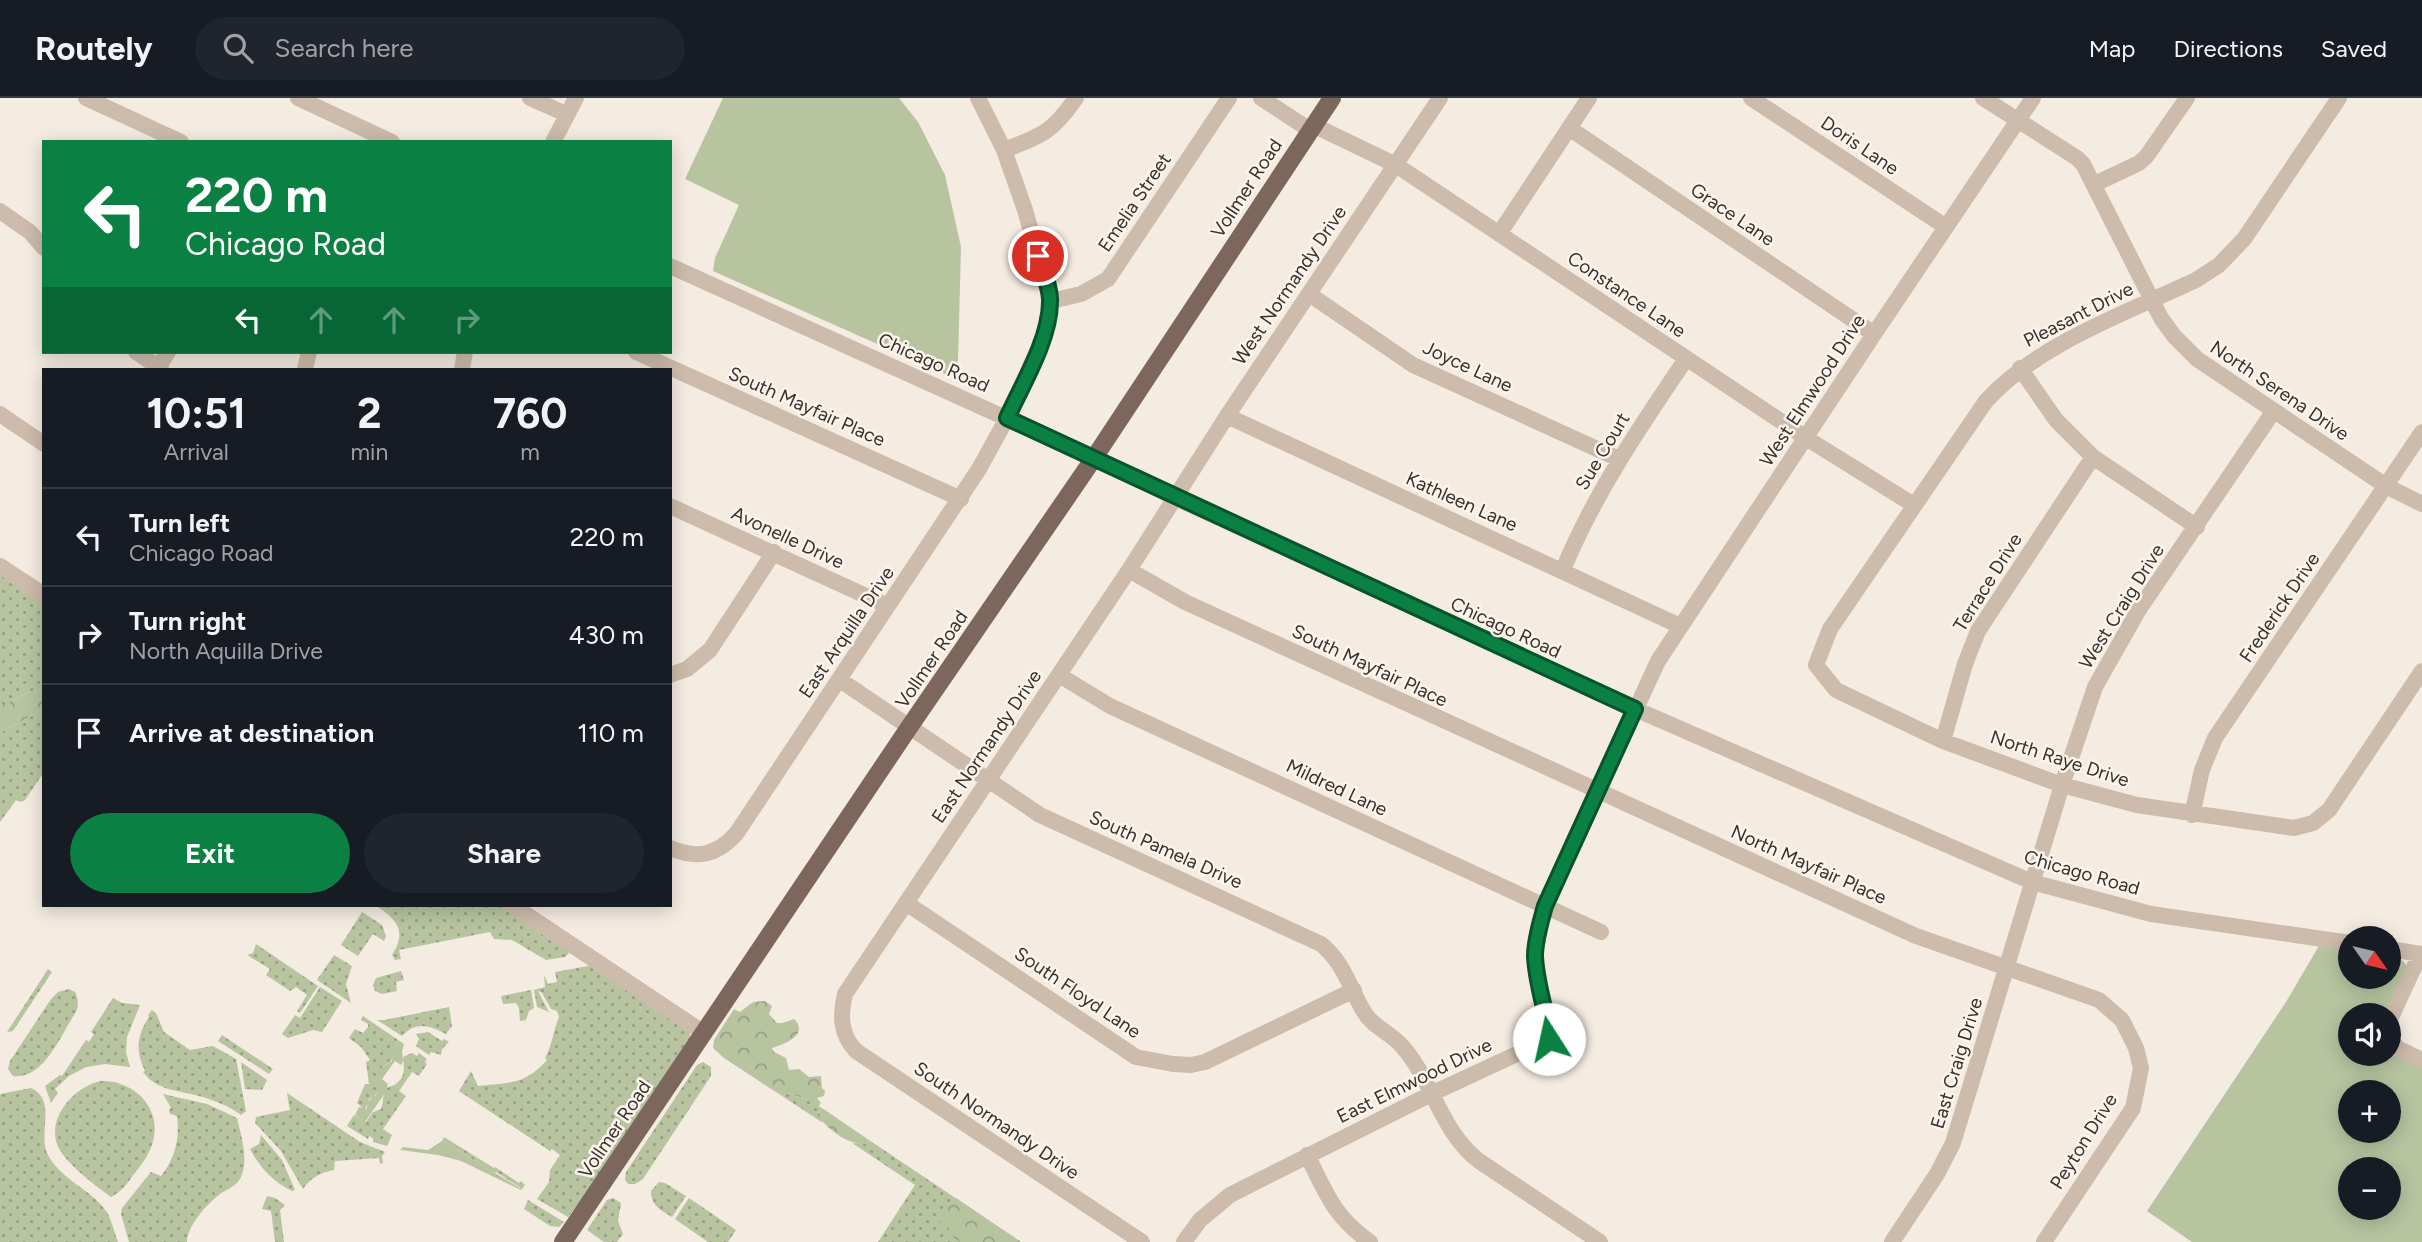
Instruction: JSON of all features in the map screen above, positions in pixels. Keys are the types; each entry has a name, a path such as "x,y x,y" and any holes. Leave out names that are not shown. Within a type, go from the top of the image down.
{"main road":[{"name":"Vollmer Road","path":"563,1242 1094,458 1332,98"}],"street":[{"path":"86,98 177,140"},
{"path":"298,98 386,140"},
{"path":"530,98 566,114"},
{"path":"554,140 576,98"},
{"path":"978,98 1004,150 1025,210 1051,301"},
{"path":"1004,150 1032,140 1054,127 1076,98"},
{"name":"Emelia Street","path":"1051,301 1081,294 1108,279 1229,98"},
{"name":"Constance Lane","path":"1261,98 1311,128 1396,165 1806,438 1914,505"},
{"name":"West Normandy Drive","path":"1176,498 1227,416 1440,98"},
{"path":"1499,234 1590,98"},
{"name":"Doris Lane","path":"1751,98 1946,228"},
{"name":"North Serena Drive","path":"1983,98 2077,158 2095,184 2152,300 2174,337 2197,359 2386,486 2422,504"},
{"name":"West Elmwood Drive","path":"1635,709 1658,661 1680,626 2033,98"},
{"path":"2095,184 2147,157 2187,98"},
{"name":"Pleasant Drive","path":"1816,666 1830,629 1986,401 2020,368 2062,344 2207,273 2236,248 2252,228 2339,98"},
{"name":"Grace Lane","path":"1569,128 1874,334"},
{"path":"0,211 30,232 42,246"},
{"name":"Chicago Road","path":"672,267 1007,418 1635,709 2032,882 2151,914 2338,941"},
{"name":"Joyce Lane","path":"1309,294 1413,365 1619,459"},
{"name":"East Arquilla Drive","path":"672,849 687,855 705,855 720,848 736,834 961,499 1007,418 1038,349 1051,301"},
{"path":"139,354 160,368"},
{"name":"South Mayfair Place","path":"640,354 671,368"},
{"name":"Sue Court","path":"1563,570 1578,533 1619,459 1686,359"},
{"name":"South Mayfair Place","path":"672,368 961,499"},
{"path":"2020,368 2051,414 2093,457 2197,527"},
{"name":"West Craig Drive","path":"2032,882 2088,704 2102,673 2138,611 2273,412"},
{"path":"0,414 42,443"},
{"name":"Kathleen Lane","path":"1227,416 1680,626"},
{"name":"Frederick Drive","path":"2192,815 2202,770 2215,738 2422,432"},
{"name":"Terrace Drive","path":"1943,741 1965,664 1978,631 2093,457"},
{"name":"East Normandy Drive","path":"842,1021 845,994 1176,498"},
{"name":"Avonelle Drive","path":"672,507 888,606"},
{"path":"672,674 687,670 710,650 774,552"},
{"path":"0,566 42,594"},
{"name":"South Mayfair Place","path":"1129,570 1185,602 1597,791"},
{"name":"North Raye Drive","path":"1816,666 1836,690 1943,741 2062,785 2125,802 2192,815 2294,828 2313,824 2329,810 2422,671"},
{"name":"Mildred Lane","path":"1059,675 1110,706 1601,932"},
{"name":"South Pamela Drive","path":"840,680 1040,815 1312,939 1334,956 1354,990 1365,1016 1400,1044 1433,1093 1450,1129 1473,1156 1600,1242"},
{"name":"East Elmwood Drive","path":"1184,1242 1200,1220 1230,1195 1433,1093 1549,1039 1548,1023 1536,974 1535,952 1545,906 1635,709"},
{"name":"North Mayfair Place","path":"1597,791 1916,936 2007,968"},
{"name":"East Craig Drive","path":"1892,1242 1949,1154 2032,882"},
{"name":"South Floyd Lane","path":"906,903 1136,1056 1173,1064 1191,1065 1221,1056 1354,990"},
{"path":"515,907 704,1033"},
{"path":"2398,1003 2421,954 2401,951"},
{"name":"Peyton Drive","path":"2007,968 2099,1000 2122,1020 2136,1048 2141,1068 2133,1108 2048,1240"},
{"name":"South Normandy Drive","path":"842,1021 843,1031 851,1045 862,1056 1142,1242"},
{"path":"2401,1050 2422,1060"},
{"path":"1307,1155 1339,1216 1370,1242"}],"green space":[{"path":"723,98 899,98 918,122 945,175 961,247 958,360 954,378 713,271 715,258 739,205 685,179"},
{"path":"0,574 42,601 42,689 28,692 0,707"},
{"path":"42,689 42,710 0,733 0,707 28,692"},
{"path":"42,710 42,775 25,800 16,800 0,822 0,733"},
{"path":"378,907 505,907 568,948 569,953 565,957 546,960 512,940 494,939 490,932 399,950 401,959 395,960 392,955 397,946 399,932 389,915"},
{"path":"362,912 382,925 386,936 384,941 373,934 358,956 341,945"},
{"path":"256,944 318,986 300,1013 297,1011 307,995 296,987 290,991 266,975 270,969 247,955 253,953"},
{"path":"2320,944 2338,947 2338,989 2399,989 2392,1003 2338,1003 2338,1066 2401,1066 2401,1055 2422,1066 2422,1242 2192,1242 2147,1211 2286,1002"},
{"path":"334,955 352,966 346,984 351,1003 317,980"},
{"path":"2401,960 2408,968 2401,984"},
{"path":"594,966 688,1029 691,1037 598,1178 568,1217 537,1199 549,1182 550,1170 560,1155 459,1091 471,1071 478,1086 508,1083 523,1079 547,1060 545,1058 559,1017 557,1011 551,1009 538,991 549,1012 537,1007 534,990 545,987 544,975 548,984 557,982 555,972"},
{"path":"48,969 52,972 13,1031 7,1032"},
{"path":"401,971 404,980 396,982 397,991 382,994 375,991 373,985 376,978"},
{"path":"320,987 342,1001 322,1032 313,1030 288,1038 282,1034 295,1015 300,1018"},
{"path":"69,989 75,992 78,1007 50,1055 33,1071 13,1076 8,1069 10,1061 51,999 58,992"},
{"path":"531,990 534,1008 529,1011 526,1020 520,1021 516,1003 503,1004 501,996"},
{"path":"113,998 122,1003 140,1005 127,1037 126,1052 130,1067 105,1064 86,1067 69,1076 55,1089 58,1093 51,1103 45,1086 62,1076 86,1040 89,1042 94,1034 91,1032"},
{"path":"765,1001 772,1006 769,1014 777,1023 794,1019 798,1025 799,1030 794,1038 772,1048 786,1058 789,1070 799,1069 809,1077 821,1076 822,1088 825,1091 824,1096 817,1098 821,1103 818,1107 804,1098 787,1093 782,1096 713,1048 714,1040 734,1009 740,1012 753,1002"},
{"path":"449,1007 452,1026 446,1034 418,1026 402,1036 377,1020 384,1020"},
{"path":"152,1010 164,1032 190,1050 213,1046 236,1059 246,1111 241,1115 216,1101 168,1089 155,1083 143,1072 145,1071 139,1043"},
{"path":"363,1016 398,1040 393,1058 382,1067 379,1088 374,1097 369,1099 365,1110 357,1103 365,1084 369,1084 366,1062 370,1060 361,1047 349,1038 355,1029 363,1033 368,1027 368,1024 361,1020"},
{"path":"428,1032 442,1041 444,1039 449,1042 442,1049 441,1055 431,1052 429,1055 416,1046 419,1039 416,1034"},
{"path":"222,1035 273,1069 269,1074 218,1041"},
{"path":"398,1040 404,1044 403,1061 401,1065 395,1061 382,1079 388,1084 385,1093 365,1122 355,1115 359,1107 367,1109 367,1102 376,1095 382,1067 392,1061"},
{"path":"412,1053 417,1056 419,1053 427,1059 427,1064 419,1076 412,1072 399,1091 406,1096 383,1129 392,1135 387,1146 373,1142 373,1138 369,1136 368,1139 347,1126 354,1115 366,1122 373,1112 381,1109 385,1090 402,1077 403,1057"},
{"path":"241,1062 267,1080 262,1090 245,1089"},
{"path":"703,1062 711,1067 711,1076 643,1179 635,1184 628,1184 625,1180 626,1172 697,1065"},
{"path":"101,1081 124,1085 143,1098 149,1107 155,1129 152,1146 145,1159 124,1187 111,1197 71,1164 61,1152 55,1130 63,1108 71,1098"},
{"path":"31,1088 39,1093 43,1100 45,1145 52,1162 106,1211 118,1242 0,1242 0,1094"},
{"path":"287,1093 360,1142 385,1152 382,1156 383,1163 380,1164 379,1158 335,1161 334,1170 316,1176 303,1189 281,1151 255,1123 256,1117 290,1110"},
{"path":"787,1093 804,1098 822,1108 818,1113 823,1123 782,1096"},
{"path":"163,1094 207,1104 237,1118 244,1148 243,1170 237,1183 215,1198 199,1216 190,1229 187,1242 129,1242 121,1214 122,1208 151,1172 161,1176 175,1148 177,1116 170,1114 171,1108"},
{"path":"822,1108 869,1140 867,1144 852,1142 833,1131 817,1115"},
{"path":"261,1135 282,1160 295,1190 292,1191 273,1179 254,1156 250,1149 259,1144"},
{"path":"444,1137 524,1184 521,1188 495,1173 442,1141"},
{"path":"869,1140 1021,1242 878,1242 915,1185 852,1143 867,1144"},
{"path":"442,1141 520,1188 525,1185 521,1190 461,1161 400,1150 403,1147 428,1150"},
{"path":"659,1182 686,1196 672,1217 657,1207 653,1200 651,1191"},
{"path":"267,1196 285,1205 280,1210 284,1242 275,1242 271,1211 262,1209"},
{"path":"613,1198 621,1203 618,1221 623,1234 617,1242 604,1242 587,1230 607,1200"},
{"path":"689,1198 736,1230 728,1242 708,1242 675,1219"},
{"path":"956,1198 1021,1242 960,1242 950,1235 948,1226 937,1221 936,1217 946,1204"},
{"path":"528,1200 564,1222 559,1227 550,1226 524,1209"}],"route":[{"path":"1038,256 1051,301 1048,318 1038,349 1007,418 1635,709 1545,906 1539,926 1535,952 1536,974 1548,1023 1549,1039"}]}
